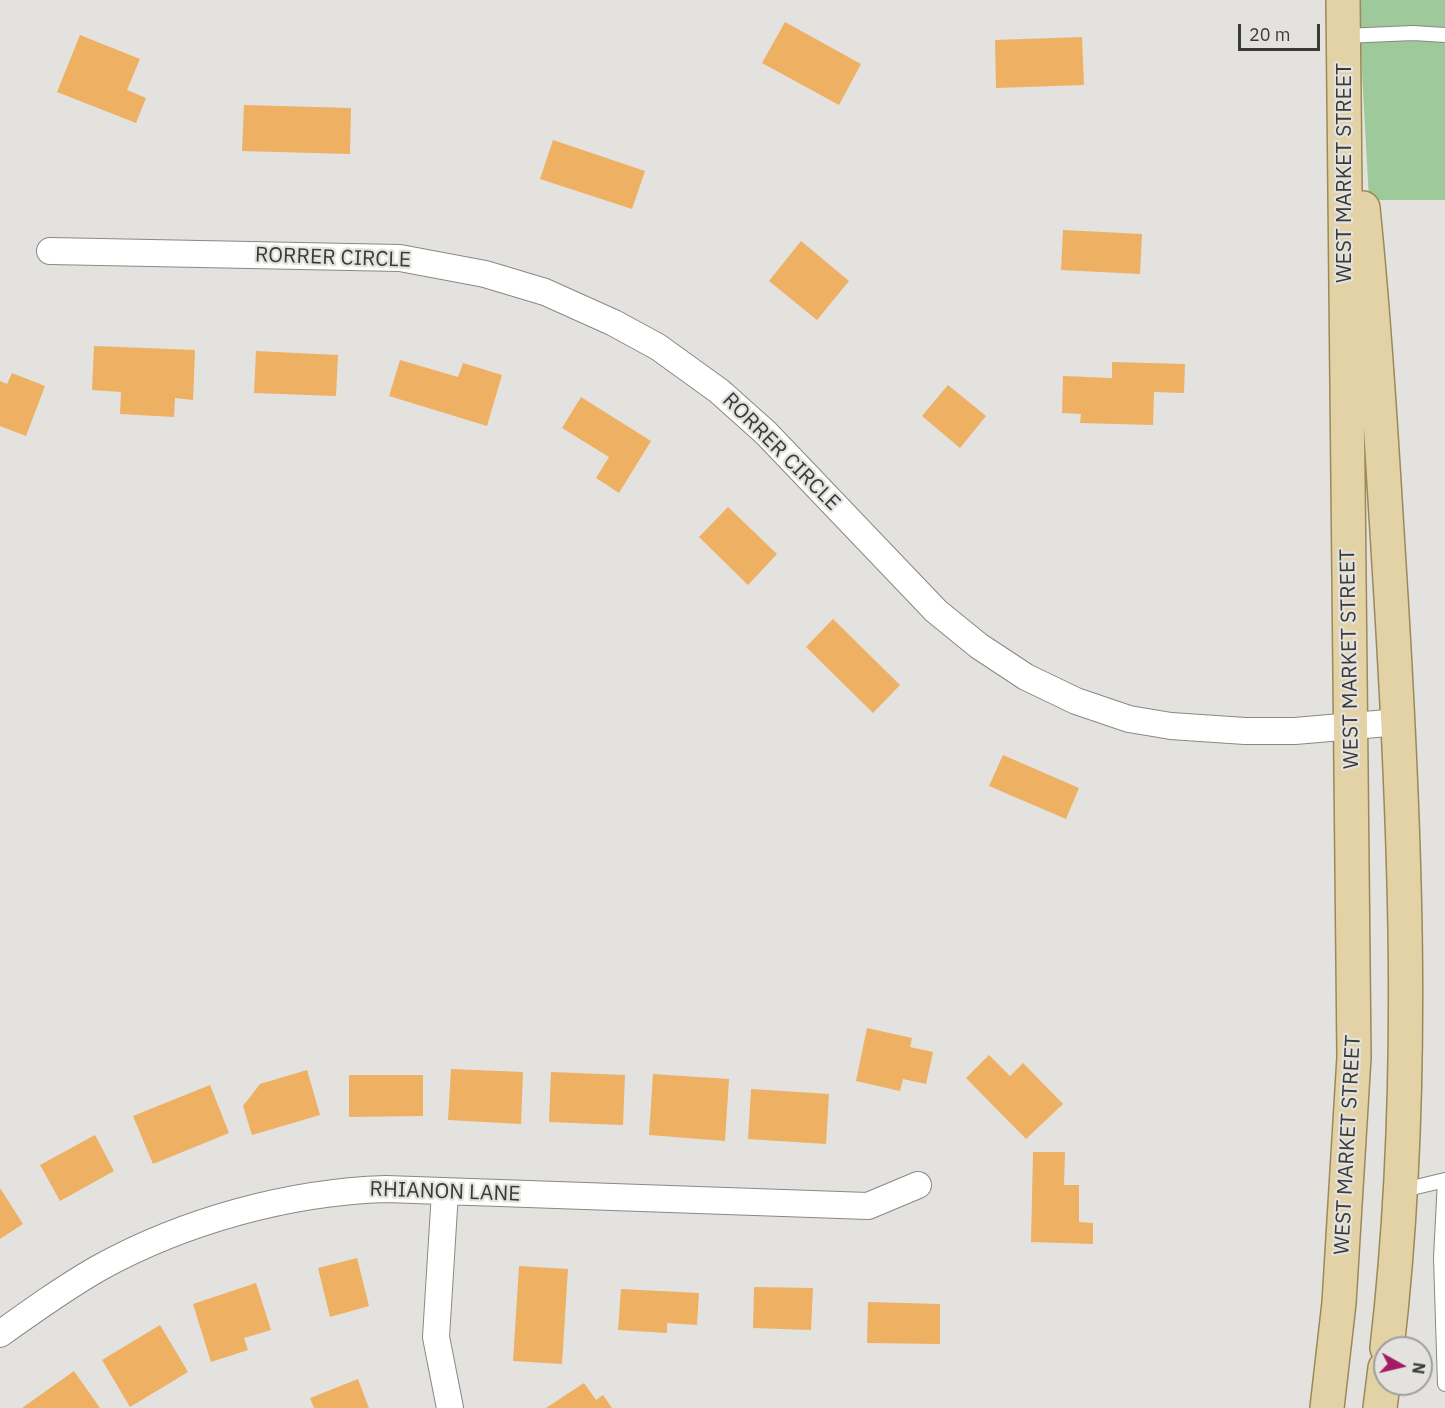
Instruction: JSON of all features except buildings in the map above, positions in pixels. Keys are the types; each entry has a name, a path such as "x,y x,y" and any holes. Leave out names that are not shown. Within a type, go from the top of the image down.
{"main road":[{"path":"1343,0 1344,36"},
{"name":"WEST MARKET STREET","path":"1344,36 1372,304 1399,722 1407,966 1407,1054 1401,1188 1388,1336"},
{"name":"WEST MARKET STREET","path":"1328,1408 1339,1303 1354,1057 1344,220 1344,36"}],"street":[{"name":"RORRER CIRCLE","path":"50,251 400,258 485,274 545,292 614,323 658,347 719,391 766,433 936,611 979,646 1026,677 1076,701 1129,719 1171,726 1245,731 1295,730 1399,722"},
{"name":"RHIANON LANE","path":"0,1334 99,1268 167,1237 240,1212 293,1199 366,1189 868,1206 918,1185"},
{"path":"445,1192 436,1337 450,1408"}],"lane":[{"path":"1344,36 1445,34"},
{"path":"1401,1188 1445,1180 1441,1258 1445,1384"}],"green space":[{"path":"1358,0 1445,0 1445,200 1369,200"}]}
